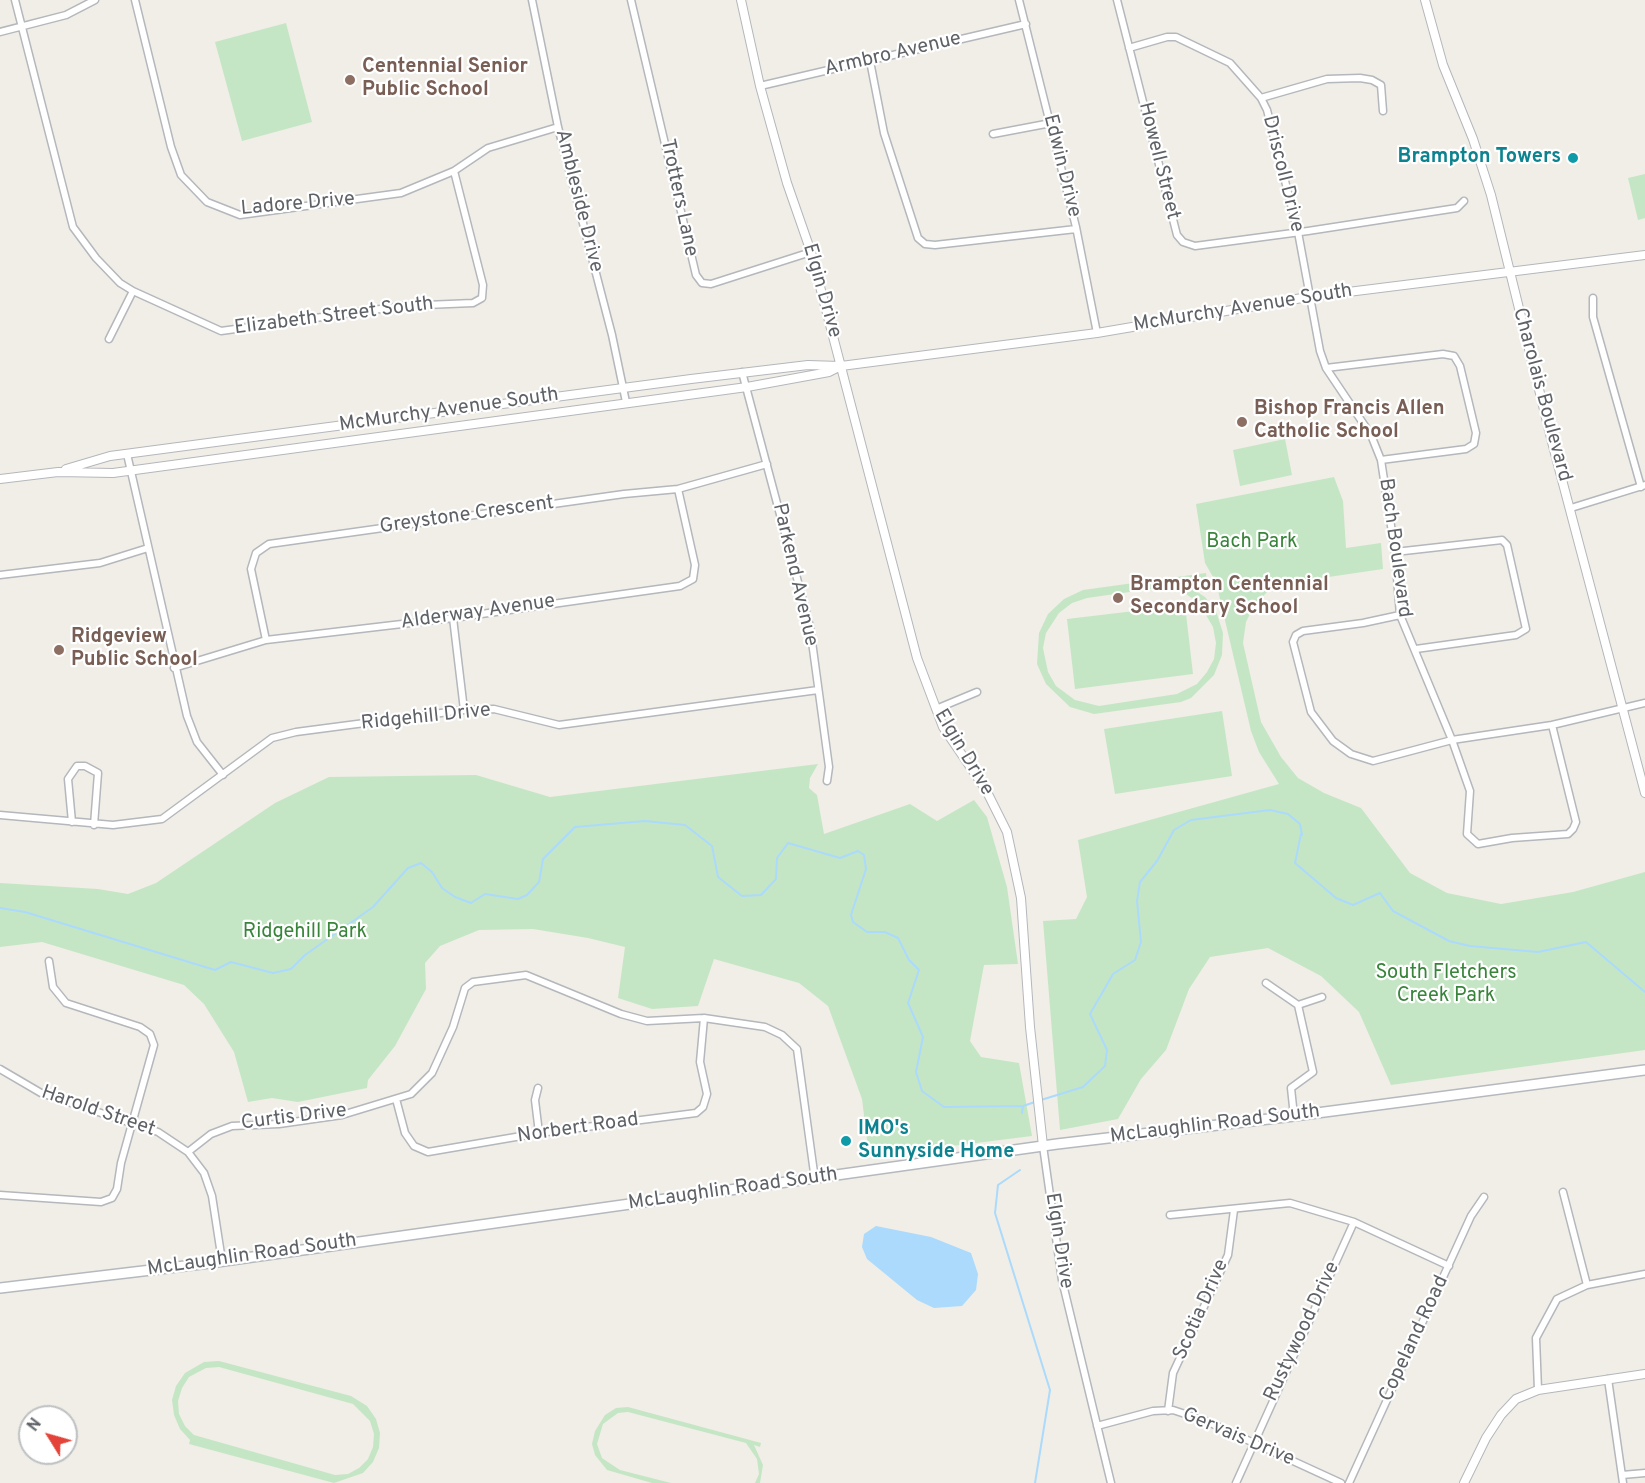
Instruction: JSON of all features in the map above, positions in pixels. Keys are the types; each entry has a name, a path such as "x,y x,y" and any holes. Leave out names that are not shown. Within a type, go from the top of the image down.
{"main road":[{"name":"McLaughlin Road South","path":"0,1288 222,1261 815,1180 1043,1146 1645,1070"}],"street":[{"name":"Elizabeth Street South","path":"15,0 74,227 96,258 120,283 221,330 402,306 473,303 482,298 484,292 454,171"},
{"path":"0,32 66,15 95,0"},
{"name":"Ladore Drive","path":"135,0 171,147 181,175 207,202 240,215 401,193 454,171 488,148 558,126"},
{"name":"Ambleside Drive","path":"532,0 558,126 626,402"},
{"name":"Trotters Lane","path":"631,0 696,275 702,283 711,284 811,252"},
{"name":"Elgin Drive","path":"741,0 760,86 787,183 811,252 917,658 943,727 986,790 1007,832 1021,898 1030,1027 1038,1083 1043,1146 1062,1280 1111,1483"},
{"name":"Edwin Drive","path":"1020,0 1076,229 1097,333"},
{"name":"Howell Street","path":"1118,0 1177,235 1183,242 1195,246 1298,232"},
{"name":"Charolais Boulevard","path":"1425,0 1443,65 1483,167 1645,793"},
{"name":"Armbro Avenue","path":"760,86 1026,24"},
{"name":"Driscoll Drive","path":"1129,48 1167,37 1176,37 1230,63 1261,98 1267,110 1298,232 1308,297"},
{"path":"870,61 884,133 918,238 925,244 935,245 1076,229"},
{"path":"1261,98 1327,79 1360,78 1372,80 1381,85 1383,111"},
{"path":"993,134 1051,123"},
{"path":"1298,232 1457,208 1464,201"},
{"name":"McMurchy Avenue South","path":"0,479 58,472 127,454 742,372 826,364 841,366 1097,333 1308,297 1645,255"},
{"path":"109,339 133,291"},
{"name":"Bach Boulevard","path":"1308,297 1326,368 1371,435 1381,459 1395,552 1400,615 1416,649 1470,791 1467,834 1471,840 1478,844 1512,838 1568,834 1576,822 1552,725"},
{"path":"1571,508 1643,486 1593,317 1593,298"},
{"path":"1326,368 1443,354 1454,356 1460,366 1476,433 1474,444 1466,449 1381,459"},
{"name":"McMurchy Avenue South","path":"58,472 110,473 747,387 829,372 841,366"},
{"name":"Parkend Avenue","path":"742,372 810,627 829,767 826,781"},
{"path":"127,454 174,668 197,742 223,775"},
{"name":"Greystone Crescent","path":"267,640 251,569 256,553 269,544 624,494 678,489 767,464"},
{"name":"Alderway Avenue","path":"174,668 267,640 453,618 680,586 693,579 695,565 678,489"},
{"path":"1395,552 1502,540 1507,545 1526,629 1516,635 1416,649"},
{"path":"0,575 99,563 148,548"},
{"path":"1400,615 1363,623 1303,631 1296,635 1293,642 1311,711 1333,741 1363,759 1373,760 1452,740 1552,725 1645,703"},
{"path":"453,618 465,710"},
{"name":"Ridgehill Drive","path":"0,814 94,825 162,819 272,738 465,710 494,709 559,725 818,690"},
{"path":"936,709 977,692"},
{"path":"72,822 68,779 76,766 86,766 98,773 94,825"},
{"path":"0,1195 101,1202 112,1198 117,1189 132,1123 154,1045 150,1034 140,1027 66,1003 53,987 49,961"},
{"name":"Curtis Drive","path":"189,1152 211,1134 232,1126 279,1124 342,1115 411,1094 432,1072 453,1027 461,994 472,982 526,975 621,1014 647,1021 704,1018 765,1027 782,1035 797,1049 815,1180"},
{"path":"1266,983 1298,1005 1313,1071 1292,1088 1294,1116"},
{"path":"1298,1005 1322,997"},
{"name":"Norbert Road","path":"396,1099 405,1133 414,1146 428,1152 539,1133 696,1113 703,1107 707,1094 700,1062 704,1018"},
{"name":"Harold Street","path":"0,1069 41,1093 158,1132 189,1152 204,1173 212,1196 222,1261"},
{"path":"538,1088 535,1100 539,1133"},
{"path":"1563,1192 1587,1285"},
{"name":"Copeland Road","path":"1349,1483 1471,1216 1484,1197"},
{"path":"1170,1215 1290,1203 1354,1222 1449,1266"},
{"name":"Scotia Drive","path":"1168,1411 1173,1373 1228,1255 1234,1210"},
{"name":"Rustywood Drive","path":"1236,1483 1354,1222"},
{"path":"1538,1390 1536,1338 1557,1299 1587,1285 1645,1274"},
{"path":"1464,1483 1486,1438 1501,1415 1516,1399 1538,1390 1645,1374"},
{"path":"1608,1379 1623,1483"},
{"name":"Gervais Drive","path":"1097,1426 1153,1411 1168,1411 1206,1421 1341,1483"},
{"path":"1622,1475 1645,1473"}],"green space":[{"path":"286,23 312,122 242,141 215,42"},
{"path":"1645,174 1645,218 1638,220 1628,178"},
{"path":"1285,439 1292,475 1240,486 1233,450"},
{"name":"South Fletchers Creek Park","path":"1334,477 1343,501 1346,548 1381,543 1383,569 1281,584 1268,591 1254,606 1246,622 1243,643 1261,722 1281,757 1298,778 1324,793 1361,808 1410,873 1447,893 1501,904 1573,892 1645,872 1645,1050 1391,1085 1359,1012 1321,976 1268,948 1210,957 1189,989 1166,1050 1141,1079 1118,1119 1060,1130 1043,921 1076,919 1087,897 1078,840 1279,784 1259,752 1251,731 1216,582 1205,563 1196,504"},
{"path":"1206,573 1207,581 1187,585 1205,597 1216,611 1223,633 1222,655 1214,675 1191,698 1181,702 1094,714 1070,707 1046,684 1037,664 1039,633 1048,614 1064,599 1083,590","holes":["1165,587 1183,592 1199,603 1213,627 1216,643 1214,659 1197,684 1177,694 1099,706 1075,700 1056,686 1048,672 1043,648 1046,633 1059,613 1072,603 1087,598"]},
{"path":"1185,605 1193,674 1075,689 1067,619"},
{"path":"1222,711 1232,776 1115,794 1104,729"},
{"name":"Ridgehill Park","path":"818,764 810,778 809,788 817,795 824,834 910,804 937,821 974,800 987,817 1007,887 1018,964 984,965 970,1041 981,1057 1019,1063 1032,1136 920,1150 920,1153 869,1156 862,1099 828,1006 799,983 714,959 698,1006 652,1009 618,998 625,947 533,929 479,930 440,946 425,963 426,989 395,1046 368,1080 367,1088 298,1102 272,1098 248,1102 234,1052 204,1004 184,985 42,942 0,947 0,883 98,889 128,894 156,883 275,803 329,777 476,775 550,797"},
{"path":"219,1361 351,1396 367,1406 376,1419 380,1433 379,1448 373,1462 363,1473 334,1483 189,1444 190,1440 180,1429 174,1415 172,1400 176,1386 185,1373 204,1362","holes":["219,1367 353,1404 370,1421 374,1434 373,1447 368,1459 359,1468 348,1474 335,1475 194,1435 185,1426 179,1414 178,1401 189,1377 206,1368"]},
{"path":"628,1407 761,1443 760,1447 754,1445 763,1465 760,1483 755,1483 759,1474 757,1459 746,1443 628,1412 618,1413 603,1424 597,1444 602,1458 620,1470 671,1483 652,1483 607,1470 595,1455 592,1444 595,1431 605,1415 616,1408"}],"water":[{"path":"876,1226 931,1237 971,1253 978,1274 976,1290 962,1306 934,1308 917,1300 867,1259 862,1247 864,1234"}],"waterway":[{"path":"1041,1100 1083,1087 1105,1066 1107,1050 1090,1014 1113,974 1135,960 1141,942 1137,901 1140,882 1157,861 1174,830 1191,820 1270,810 1288,814 1300,824 1302,835"},
{"path":"0,908 25,912 215,970 231,962 273,973 291,969 305,955 373,907 408,868 421,863 432,872 442,888 455,897 471,903 485,894 518,899 527,895 539,882 543,859 575,827 645,821 685,825 712,846 718,877 742,896 761,895 776,879 777,858 788,843 840,858 858,851 864,855 866,869 851,915 853,922 867,932 885,932 898,938 909,960 919,970 908,1003 923,1037 916,1072 922,1091 944,1107 1023,1106 1035,1102"},
{"path":"1301,834 1295,863 1336,898 1353,905 1380,893 1393,911 1449,941 1470,946 1538,952 1586,942 1645,992"},
{"path":"1022,1113 1023,1106"},
{"path":"1020,1170 998,1185 995,1213 1050,1390 1035,1483"}],"place":[{"name":"Centennial Senior Public School","path":"350,80"},
{"name":"Brampton Towers","path":"1573,158"},
{"name":"Bishop Francis Allen Catholic School","path":"1242,422"},
{"name":"Brampton Centennial Secondary School","path":"1118,598"},
{"name":"Ridgeview Public School","path":"59,650"},
{"name":"IMO's Sunnyside Home","path":"846,1141"}],"park label":[{"name":"Bach Park","path":"1252,543"}]}
